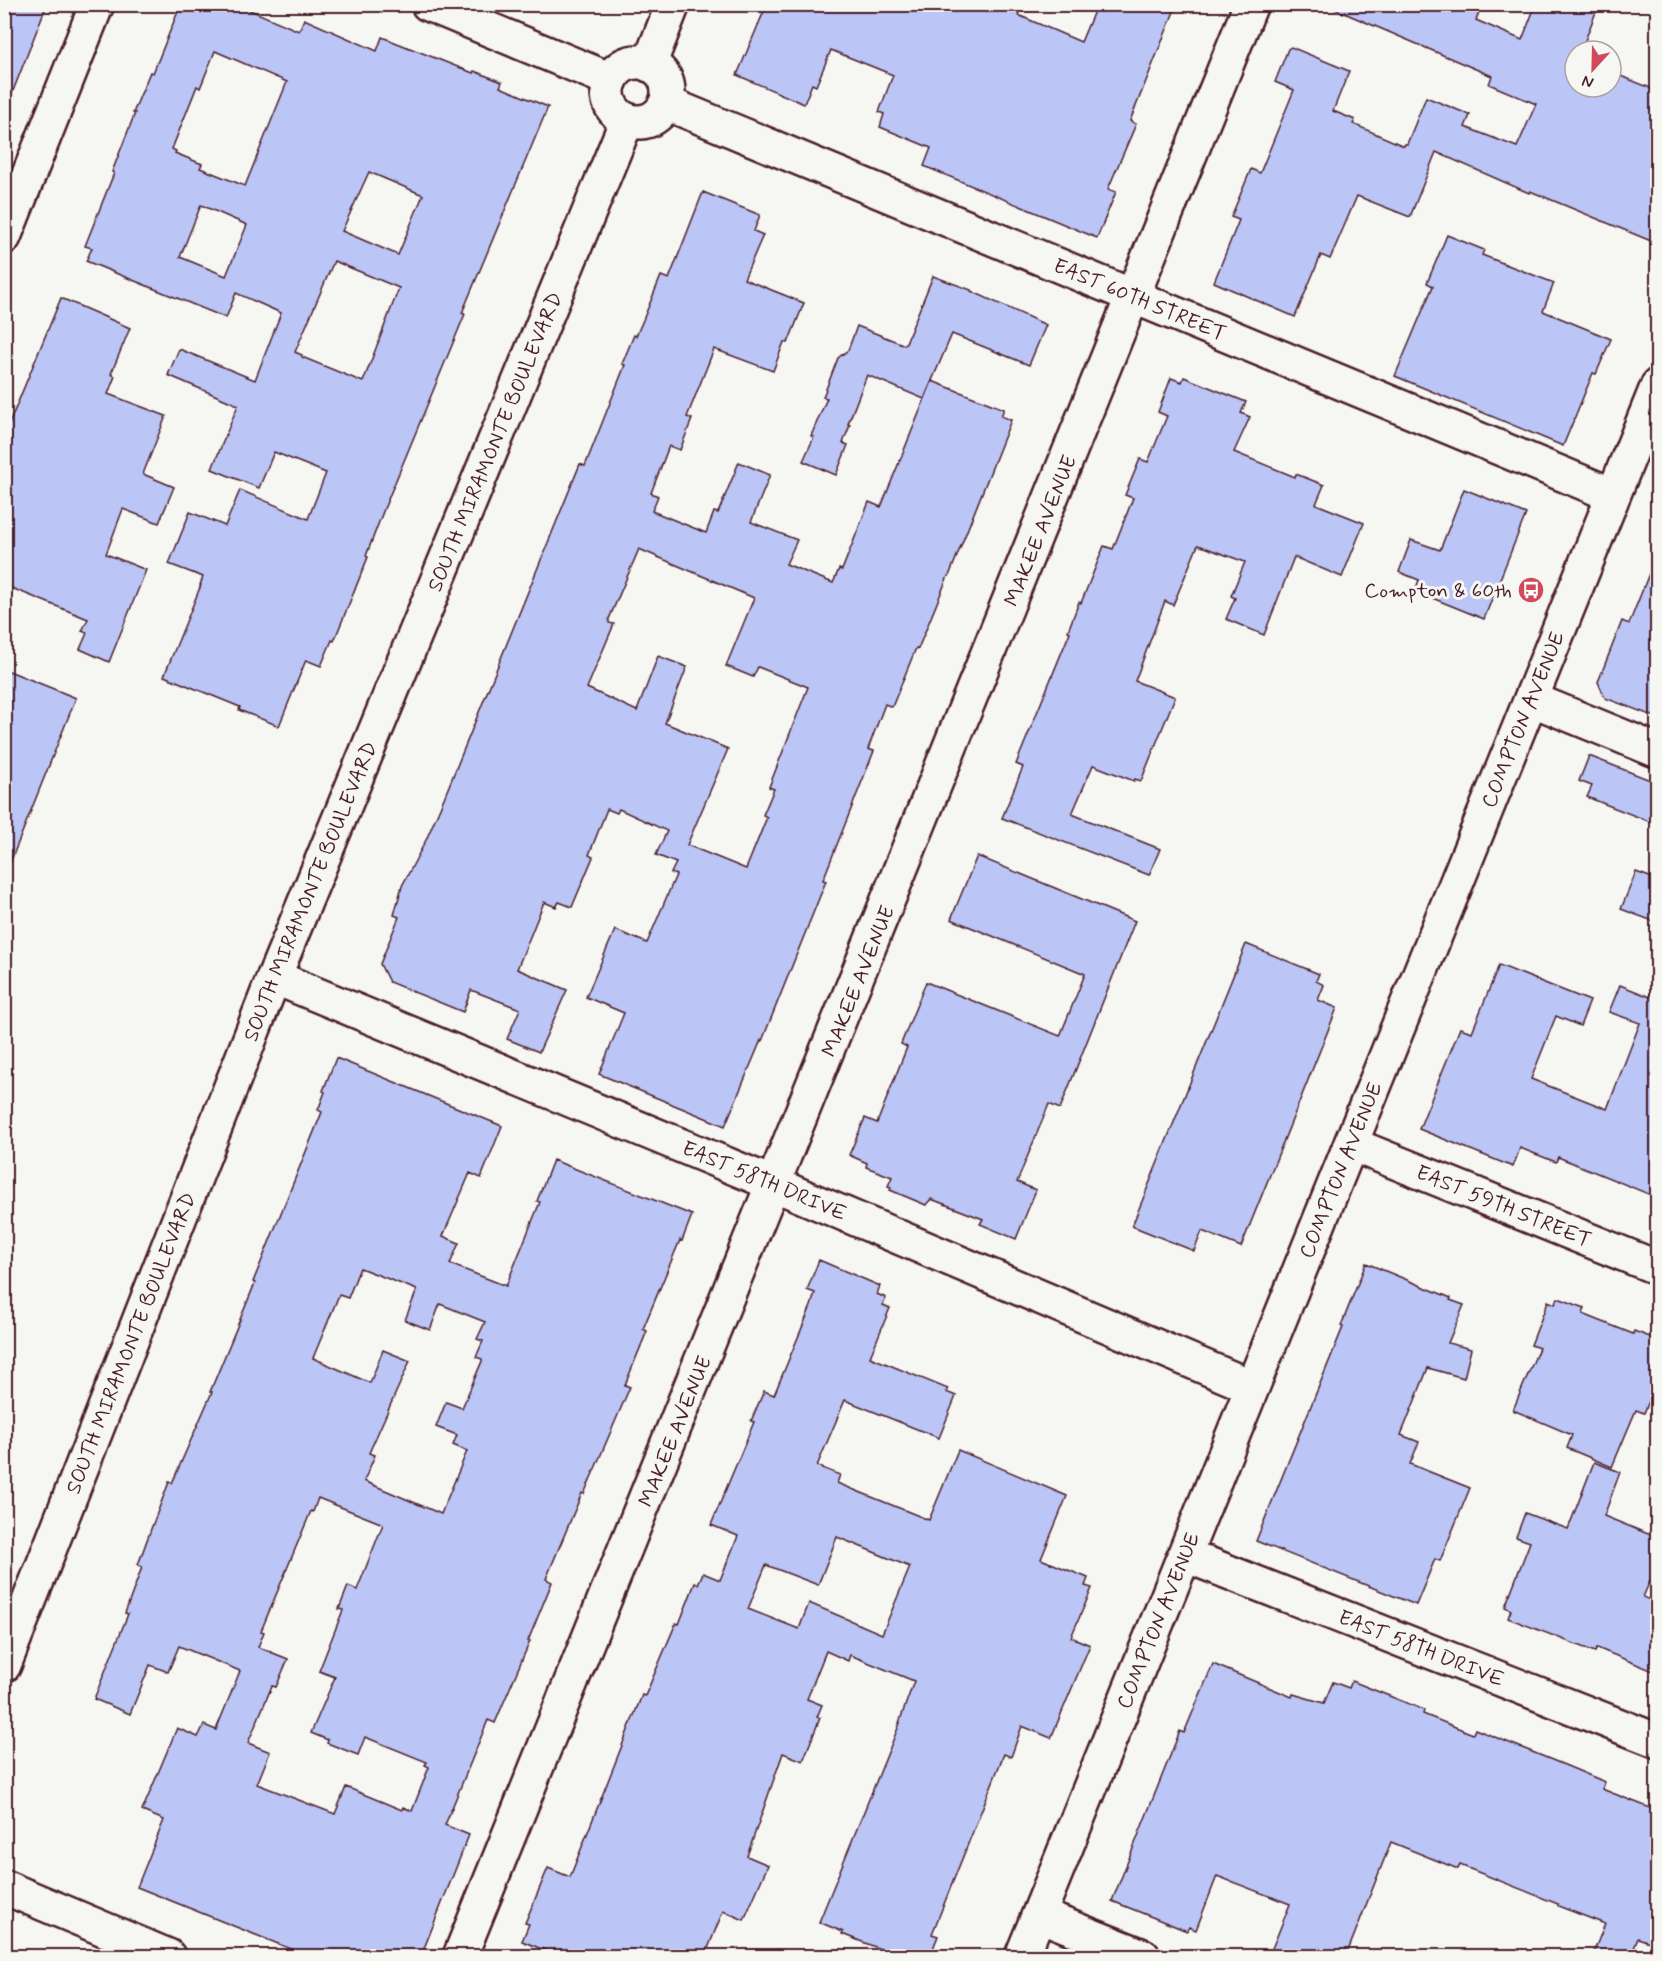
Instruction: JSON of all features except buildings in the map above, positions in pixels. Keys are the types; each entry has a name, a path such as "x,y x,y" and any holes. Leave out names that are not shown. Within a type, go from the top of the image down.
{"street":[{"path":"4,237 97,4"},
{"path":"428,4 611,80"},
{"path":"649,65 673,4"},
{"name":"MAKEE AVENUE","path":"460,1956 776,1185 1251,4"},
{"path":"640,63 649,65 663,76 667,85 666,103 654,117 645,121 627,120 618,115 612,107 609,89 611,80 623,67 640,63"},
{"name":"EAST 60TH STREET","path":"666,103 1613,495"},
{"name":"SOUTH MIRAMONTE BOULEVARD","path":"4,1665 274,977 627,120"},
{"name":"COMPTON AVENUE","path":"1022,1956 1658,385"},
{"path":"1531,699 1658,751"},
{"name":"EAST 58TH DRIVE","path":"274,977 776,1185 1252,1388"},
{"name":"EAST 59TH STREET","path":"1351,1144 1658,1268"},
{"name":"EAST 58TH DRIVE","path":"1185,1555 1658,1741"},
{"path":"4,1887 168,1956"},
{"path":"1039,1915 1143,1956"}],"place":[{"name":"Compton & 60th","path":"1531,590"}]}
